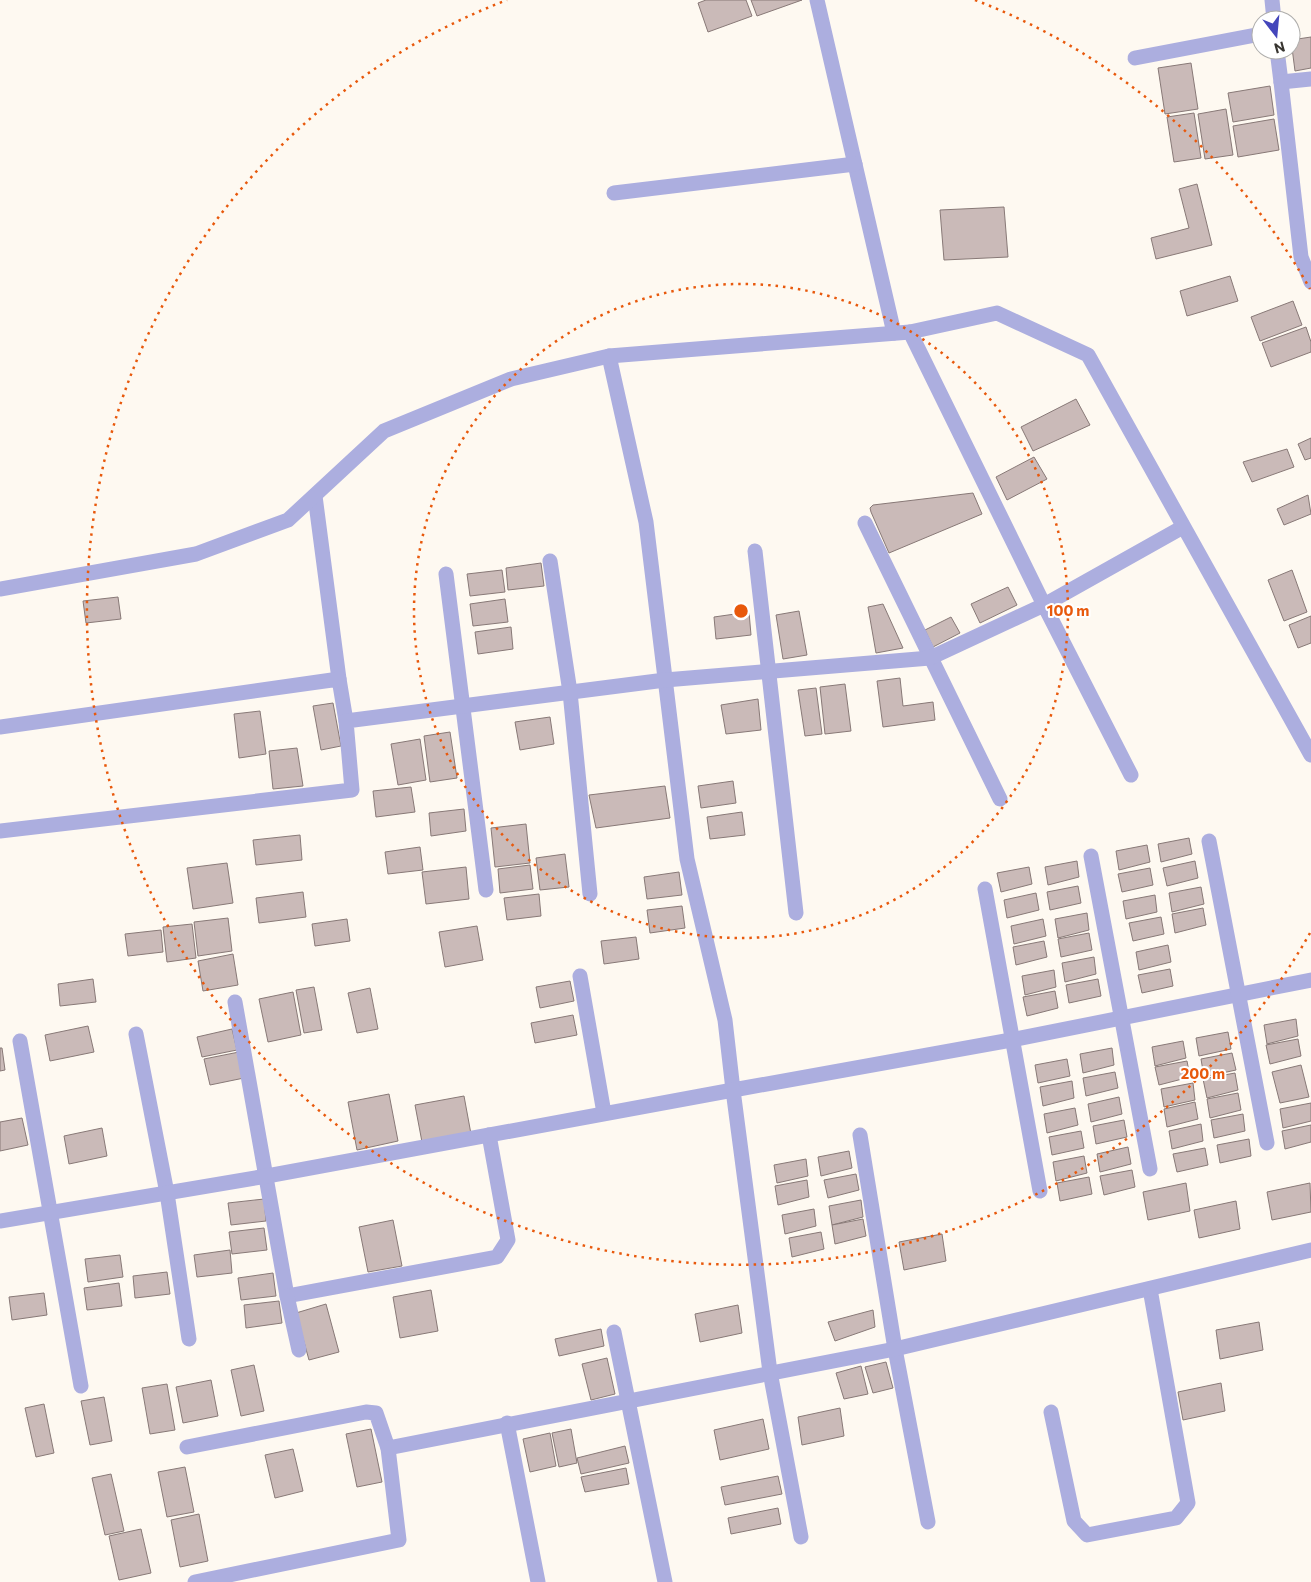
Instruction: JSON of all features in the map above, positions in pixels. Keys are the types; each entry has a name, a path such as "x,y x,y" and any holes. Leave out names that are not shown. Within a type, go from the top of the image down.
{"street":[{"path":"817,0 894,333"},
{"path":"1135,58 1251,36"},
{"path":"1278,60 1301,257 1311,282"},
{"path":"1280,82 1311,79"},
{"path":"614,193 855,164"},
{"path":"0,589 196,554 288,520 384,431 511,379 610,356 910,332 997,313 1088,355 1311,756"},
{"path":"910,332 1044,605 1131,775"},
{"path":"610,356 646,522 687,859 725,1020 770,1372 801,1536"},
{"path":"0,831 352,790 346,721 314,496"},
{"path":"866,523 930,658 1000,798"},
{"path":"346,721 665,680 930,658 1044,605 1183,527"},
{"path":"755,552 767,672 796,913"},
{"path":"550,561 570,692 590,894"},
{"path":"446,574 486,890"},
{"path":"0,727 339,679"},
{"path":"1208,841 1266,1143"},
{"path":"1091,856 1150,1170"},
{"path":"985,889 1040,1191"},
{"path":"580,976 604,1113"},
{"path":"0,1220 267,1176 1011,1040 1311,980"},
{"path":"235,1002 287,1296 299,1350"},
{"path":"136,1034 167,1193 189,1339"},
{"path":"20,1040 81,1386"},
{"path":"287,1296 497,1257 508,1240 489,1135"},
{"path":"860,1135 895,1349 928,1522"},
{"path":"388,1448 628,1399 895,1349 1311,1250"},
{"path":"1051,1412 1074,1521 1087,1535 1176,1518 1188,1503 1150,1289"},
{"path":"614,1332 665,1582"},
{"path":"187,1447 366,1412 376,1413 388,1448 399,1540 195,1582"},
{"path":"507,1423 538,1582"}],"building":[{"path":"706,0 746,0 752,16 708,32 698,3"},
{"path":"751,0 802,0 757,16"},
{"path":"1311,37 1311,68 1295,71 1294,60 1301,60 1301,38"},
{"path":"1191,63 1198,109 1165,114 1158,68"},
{"path":"1270,86 1274,115 1233,122 1228,93"},
{"path":"1226,109 1233,155 1205,159 1198,114"},
{"path":"1194,113 1201,158 1174,162 1167,117"},
{"path":"1274,119 1279,150 1238,157 1233,126"},
{"path":"1197,184 1212,245 1156,259 1151,238 1189,228 1179,189"},
{"path":"1004,207 1008,257 944,260 940,210"},
{"path":"1230,276 1238,301 1187,316 1180,291"},
{"path":"1293,301 1302,325 1260,341 1251,317"},
{"path":"1306,327 1311,342 1311,352 1271,367 1262,343"},
{"path":"1076,399 1090,425 1033,451 1021,427"},
{"path":"1311,438 1311,458 1305,460 1298,444"},
{"path":"1287,449 1294,467 1252,482 1243,462"},
{"path":"1034,457 1047,479 1007,500 996,477"},
{"path":"973,493 982,514 889,553 870,508 873,505"},
{"path":"1308,495 1311,514 1284,525 1277,509"},
{"path":"541,563 544,586 508,590 506,568"},
{"path":"502,570 505,592 470,596 467,574"},
{"path":"1292,570 1307,612 1284,621 1268,580"},
{"path":"1008,587 1017,605 980,623 971,604"},
{"path":"118,597 121,619 86,623 83,601"},
{"path":"505,599 508,622 473,626 470,604"},
{"path":"883,604 903,648 876,653 868,607"},
{"path":"799,611 807,655 783,659 776,615"},
{"path":"749,612 751,635 716,639 714,617"},
{"path":"1311,616 1311,643 1298,648 1289,625"},
{"path":"951,617 960,633 933,647 925,630"},
{"path":"511,627 513,649 478,654 475,632"},
{"path":"900,678 903,706 933,702 935,720 883,727 877,681"},
{"path":"845,684 851,731 825,734 820,687"},
{"path":"816,688 822,734 805,736 798,690"},
{"path":"758,699 761,730 726,734 721,705"},
{"path":"333,703 341,746 321,750 313,706"},
{"path":"260,711 266,754 239,758 234,714"},
{"path":"550,717 554,744 520,750 515,722"},
{"path":"450,732 457,778 430,782 424,736"},
{"path":"420,739 426,780 398,785 391,744"},
{"path":"297,748 303,786 273,789 269,751"},
{"path":"733,781 736,803 701,808 698,786"},
{"path":"665,786 670,818 596,828 589,795"},
{"path":"411,787 415,812 376,817 373,791"},
{"path":"464,809 466,831 431,836 429,813"},
{"path":"742,812 745,835 710,839 707,817"},
{"path":"526,824 530,863 495,867 491,828"},
{"path":"300,835 302,860 256,865 253,840"},
{"path":"1189,838 1192,854 1161,862 1158,844"},
{"path":"1147,845 1150,862 1119,870 1116,851"},
{"path":"420,847 423,870 388,874 385,852"},
{"path":"565,854 569,887 540,890 536,858"},
{"path":"1077,861 1079,877 1048,885 1045,867"},
{"path":"1195,861 1198,878 1167,886 1163,868"},
{"path":"227,863 233,903 193,909 187,868"},
{"path":"530,865 533,889 500,893 498,869"},
{"path":"466,867 469,899 426,904 422,872"},
{"path":"1029,867 1032,884 1001,892 997,873"},
{"path":"1150,868 1153,885 1122,892 1118,874"},
{"path":"679,872 682,895 647,899 644,877"},
{"path":"1078,886 1081,903 1050,910 1047,892"},
{"path":"1201,887 1204,904 1172,912 1169,893"},
{"path":"303,892 306,917 259,923 256,898"},
{"path":"1036,893 1039,910 1007,918 1004,900"},
{"path":"539,894 541,916 507,920 504,898"},
{"path":"1155,895 1157,912 1126,919 1123,901"},
{"path":"682,906 685,928 650,933 647,910"},
{"path":"1203,908 1206,925 1175,933 1172,914"},
{"path":"1087,913 1089,930 1058,938 1055,919"},
{"path":"1161,917 1164,934 1133,941 1129,923"},
{"path":"228,918 232,951 198,956 194,922"},
{"path":"347,919 350,941 315,946 312,924"},
{"path":"1043,919 1046,936 1014,944 1011,926"},
{"path":"192,924 196,958 167,962 163,927"},
{"path":"477,926 483,960 445,967 439,932"},
{"path":"161,930 163,952 128,956 125,934"},
{"path":"1089,933 1092,950 1061,957 1058,939"},
{"path":"636,937 639,959 604,964 601,941"},
{"path":"1044,941 1047,957 1016,965 1013,947"},
{"path":"1168,945 1171,962 1139,970 1136,952"},
{"path":"233,954 238,985 203,991 198,961"},
{"path":"1094,957 1096,974 1065,982 1062,963"},
{"path":"1170,969 1173,986 1142,993 1138,975"},
{"path":"1054,970 1056,987 1025,995 1022,976"},
{"path":"93,979 96,1002 60,1006 58,984"},
{"path":"1098,979 1101,996 1069,1003 1066,985"},
{"path":"570,981 574,1001 540,1008 536,987"},
{"path":"314,987 322,1030 304,1033 296,990"},
{"path":"370,988 378,1029 357,1033 348,993"},
{"path":"1055,991 1058,1008 1027,1016 1023,997"},
{"path":"293,992 301,1035 268,1042 259,999"},
{"path":"573,1015 577,1035 535,1043 531,1023"},
{"path":"1296,1019 1298,1036 1267,1044 1264,1025"},
{"path":"88,1026 94,1052 50,1061 45,1035"},
{"path":"232,1029 237,1050 202,1057 197,1037"},
{"path":"1228,1032 1231,1049 1199,1056 1196,1038"},
{"path":"1298,1039 1301,1056 1270,1064 1266,1045"},
{"path":"1183,1041 1186,1058 1155,1066 1152,1047"},
{"path":"0,1048 2,1048 5,1070 0,1071"},
{"path":"1112,1048 1114,1065 1083,1073 1080,1054"},
{"path":"239,1052 244,1078 210,1085 204,1059"},
{"path":"1232,1053 1236,1070 1204,1077 1201,1059"},
{"path":"1067,1059 1070,1076 1038,1083 1035,1065"},
{"path":"1187,1061 1190,1077 1159,1085 1155,1067"},
{"path":"1301,1065 1309,1097 1280,1103 1272,1072"},
{"path":"1115,1072 1118,1088 1086,1096 1083,1078"},
{"path":"1235,1073 1238,1090 1207,1098 1203,1079"},
{"path":"1072,1081 1074,1098 1043,1106 1040,1087"},
{"path":"1193,1083 1195,1100 1164,1107 1161,1089"},
{"path":"1238,1093 1241,1110 1210,1118 1207,1099"},
{"path":"389,1094 398,1141 357,1150 348,1102"},
{"path":"464,1096 471,1134 422,1142 415,1105"},
{"path":"1119,1097 1122,1114 1091,1122 1088,1104"},
{"path":"1195,1102 1198,1119 1167,1127 1164,1109"},
{"path":"1311,1103 1311,1121 1283,1128 1280,1109"},
{"path":"1075,1108 1078,1125 1047,1133 1044,1114"},
{"path":"1243,1114 1245,1131 1214,1138 1211,1120"},
{"path":"22,1118 28,1145 0,1151 0,1122"},
{"path":"1124,1120 1127,1137 1096,1144 1093,1126"},
{"path":"1201,1124 1203,1141 1172,1149 1169,1131"},
{"path":"1311,1125 1311,1142 1285,1149 1282,1131"},
{"path":"102,1128 107,1156 69,1164 64,1136"},
{"path":"1081,1131 1084,1148 1052,1155 1049,1137"},
{"path":"1249,1139 1251,1156 1220,1163 1217,1145"},
{"path":"1128,1147 1131,1164 1100,1172 1097,1154"},
{"path":"1205,1148 1208,1165 1177,1172 1173,1154"},
{"path":"849,1151 852,1168 821,1176 818,1157"},
{"path":"1084,1156 1087,1173 1056,1181 1053,1162"},
{"path":"806,1159 808,1176 777,1183 774,1165"},
{"path":"1132,1170 1135,1187 1104,1195 1100,1176"},
{"path":"856,1174 859,1190 828,1198 824,1180"},
{"path":"1089,1177 1092,1194 1060,1201 1057,1183"},
{"path":"807,1180 809,1197 778,1205 775,1186"},
{"path":"1186,1183 1190,1211 1148,1220 1143,1192"},
{"path":"1310,1183 1311,1212 1272,1220 1267,1192"},
{"path":"264,1199 266,1221 231,1225 228,1203"},
{"path":"861,1200 863,1217 832,1225 829,1206"},
{"path":"1236,1201 1240,1229 1199,1238 1194,1210"},
{"path":"814,1209 816,1226 785,1234 782,1215"},
{"path":"863,1219 866,1236 835,1244 832,1225"},
{"path":"393,1220 402,1266 368,1272 359,1227"},
{"path":"264,1228 267,1250 232,1254 229,1232"},
{"path":"821,1232 824,1249 792,1257 789,1238"},
{"path":"942,1234 946,1261 904,1270 899,1242"},
{"path":"230,1250 232,1273 197,1277 194,1255"},
{"path":"120,1255 123,1277 88,1282 85,1259"},
{"path":"167,1272 170,1294 135,1298 133,1276"},
{"path":"273,1273 276,1296 241,1300 238,1278"},
{"path":"119,1283 122,1306 87,1310 84,1288"},
{"path":"431,1290 438,1331 400,1338 393,1297"},
{"path":"44,1293 47,1315 12,1320 9,1297"},
{"path":"279,1301 282,1323 246,1328 244,1305"},
{"path":"326,1304 339,1352 309,1360 296,1313"},
{"path":"738,1305 742,1333 700,1342 695,1314"},
{"path":"873,1310 875,1327 835,1341 828,1322"},
{"path":"1259,1322 1263,1350 1220,1359 1216,1330"},
{"path":"601,1329 604,1346 559,1356 555,1339"},
{"path":"607,1358 615,1394 591,1400 582,1364"},
{"path":"886,1362 893,1388 873,1393 865,1367"},
{"path":"254,1365 264,1411 241,1416 231,1370"},
{"path":"861,1366 868,1394 844,1399 836,1373"},
{"path":"211,1380 218,1416 183,1423 176,1387"},
{"path":"1221,1383 1225,1411 1183,1420 1178,1392"},
{"path":"167,1384 175,1430 150,1434 142,1388"},
{"path":"104,1397 112,1441 90,1445 81,1401"},
{"path":"44,1404 54,1453 36,1457 25,1408"},
{"path":"840,1408 844,1436 802,1445 798,1417"},
{"path":"763,1419 769,1449 720,1460 714,1430"},
{"path":"371,1429 382,1482 357,1487 346,1434"},
{"path":"571,1429 577,1463 559,1467 552,1433"},
{"path":"550,1433 556,1466 530,1472 523,1439"},
{"path":"625,1446 629,1463 581,1474 577,1458"},
{"path":"293,1449 303,1491 275,1498 265,1455"},
{"path":"185,1467 194,1512 167,1517 158,1472"},
{"path":"626,1468 629,1484 585,1492 581,1477"},
{"path":"111,1474 124,1531 105,1535 92,1478"},
{"path":"778,1476 782,1494 725,1505 721,1487"},
{"path":"778,1508 781,1524 731,1534 728,1518"},
{"path":"199,1514 208,1561 180,1567 171,1520"},
{"path":"141,1529 151,1573 119,1580 109,1536"}]}
